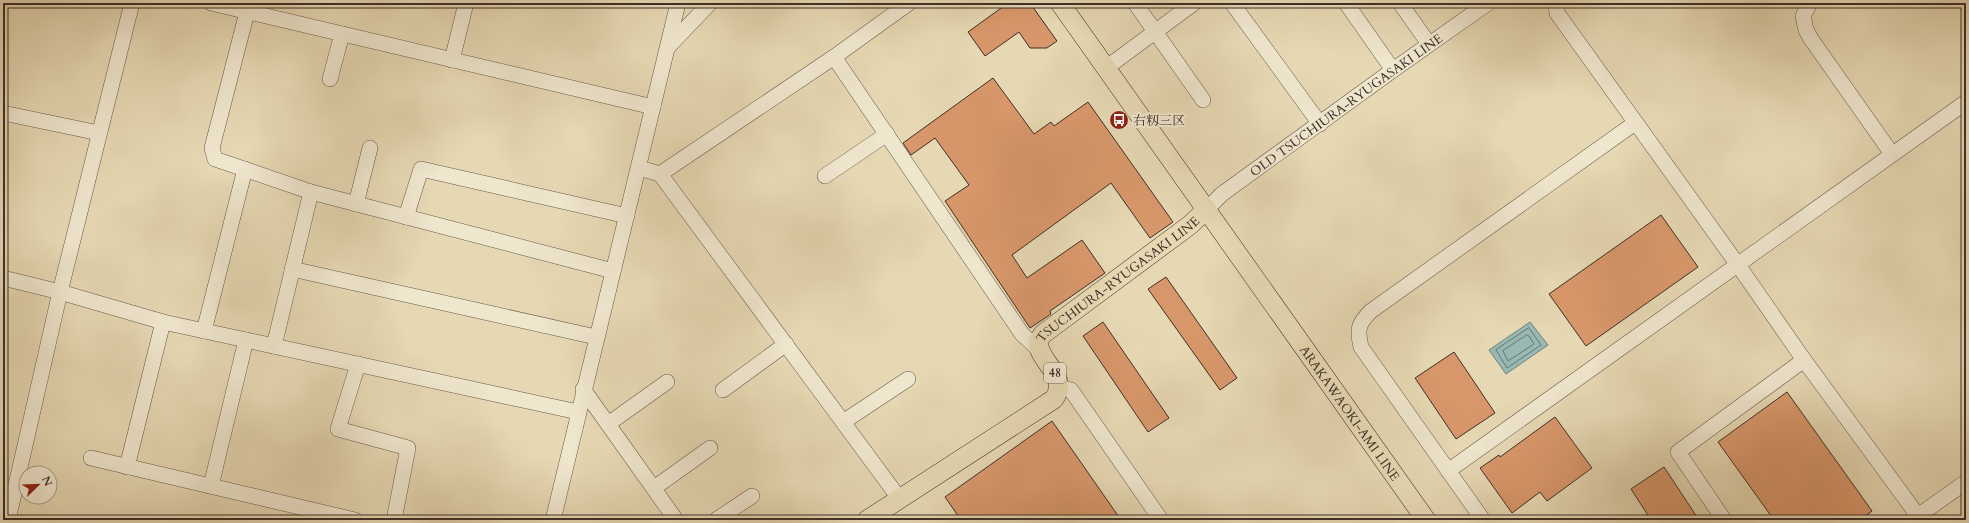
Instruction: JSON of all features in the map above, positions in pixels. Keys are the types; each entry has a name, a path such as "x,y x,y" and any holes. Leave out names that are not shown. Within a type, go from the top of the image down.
{"main road":[{"name":"TSUCHIURA-RYUGASAKI LINE","path":"1059,387 1057,375 1038,349 1038,341 1043,334 1190,225 1207,209 1060,3"},
{"name":"ARAKAWAOKI-AMI LINE","path":"1207,209 1426,520"},
{"name":"48","path":"867,520 1054,399 1059,387"}],"street":[{"path":"8,520 60,292 132,3"},
{"path":"211,3 653,107"},
{"path":"452,60 466,3"},
{"path":"553,520 583,389 639,168 678,3"},
{"path":"667,48 710,3"},
{"path":"660,174 834,57 909,3"},
{"path":"1136,3 1203,100"},
{"path":"1106,68 1194,3"},
{"path":"1232,3 1320,124"},
{"path":"1346,3 1393,70"},
{"path":"1400,3 1429,44"},
{"name":"OLD TSUCHIURA-RYUGASAKI LINE","path":"1207,209 1222,194 1488,3"},
{"path":"1556,3 1557,13 1738,265 1917,519 1966,482"},
{"path":"1810,3 1803,16 1806,30 1892,154"},
{"path":"247,12 212,148 215,159 311,192 612,271"},
{"path":"330,79 342,34"},
{"path":"834,57 1022,334 1038,349"},
{"path":"1448,471 1966,102"},
{"path":"3,113 99,133"},
{"path":"1484,520 1361,347 1358,333 1361,320 1371,311 1635,123"},
{"path":"825,176 887,134"},
{"path":"356,204 370,148"},
{"path":"639,168 660,174 899,498"},
{"path":"204,331 245,169"},
{"path":"406,217 421,169 626,216"},
{"path":"274,346 311,192"},
{"path":"292,269 596,337"},
{"path":"3,278 60,292 163,322 578,412"},
{"path":"126,467 163,322"},
{"path":"211,486 246,340"},
{"path":"723,390 786,344"},
{"path":"1724,520 1678,452 1804,360"},
{"path":"358,364 338,429 408,448 394,520"},
{"path":"843,422 908,380"},
{"path":"608,424 667,382"},
{"path":"1059,387 1071,390 1161,520"},
{"path":"583,389 676,520"},
{"path":"654,488 710,448"},
{"path":"91,458 354,520"},
{"path":"716,520 752,496"}],"water":[{"path":"1530,322 1548,345 1506,374 1489,350"}],"building":[{"path":"1008,3 1030,3 1057,41 1047,48 1030,48 1019,32 985,56 968,32"},
{"path":"993,78 1034,134 1051,122 1054,126 1088,102 1173,222 1150,238 1111,183 1012,255 1027,278 1082,240 1105,273 1050,311 1051,314 1030,328 945,201 969,185 935,138 911,155 903,143"},
{"path":"1661,215 1698,267 1586,346 1549,294"},
{"path":"1166,277 1237,378 1220,390 1148,289"},
{"path":"1103,322 1169,418 1148,432 1083,336"},
{"path":"1454,352 1495,413 1456,439 1415,378"},
{"path":"1787,392 1872,511 1860,520 1774,520 1718,442"},
{"path":"1555,417 1592,468 1547,501 1540,492 1512,513 1480,468 1499,455 1500,457"},
{"path":"1052,421 1121,520 961,520 945,497"},
{"path":"1664,467 1699,520 1651,520 1631,489"}],"place":[{"name":"右籾三区","path":"1119,120"}]}
